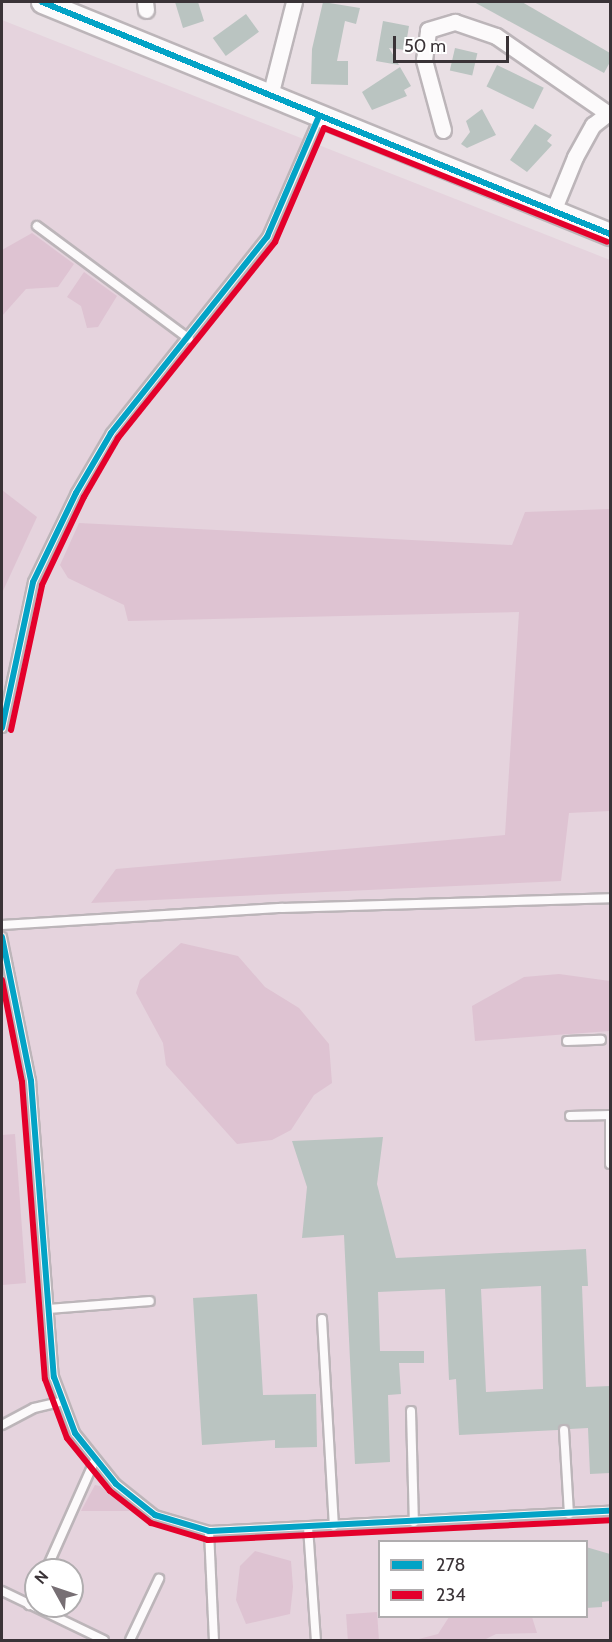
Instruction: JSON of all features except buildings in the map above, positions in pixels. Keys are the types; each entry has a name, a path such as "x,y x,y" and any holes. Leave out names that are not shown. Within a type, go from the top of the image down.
{"main road":[{"path":"42,2 610,234"}],"street":[{"path":"270,96 294,2"},
{"path":"443,130 424,60 428,30 455,22 496,36 609,114 579,149 553,211"}],"lane":[{"path":"2,728 33,582 76,493 111,433 189,339 267,237 319,116"},
{"path":"37,226 189,339"},
{"path":"2,925 282,908 610,898"},
{"path":"2,937 4,969 32,1081 49,1309 61,1402 95,1460 155,1515 209,1531 610,1511"},
{"path":"567,1041 601,1040"},
{"path":"570,1116 610,1115 610,1164"},
{"path":"49,1309 150,1301"},
{"path":"322,1319 334,1526"},
{"path":"2,1425 34,1408 61,1402"},
{"path":"411,1412 414,1522"},
{"path":"564,1430 569,1514"},
{"path":"51,1558 95,1460"},
{"path":"308,1527 316,1641"},
{"path":"209,1531 214,1641"},
{"path":"130,1641 159,1579"},
{"path":"2,1592 24,1603"},
{"path":"56,1618 104,1641"}],"shaded area":[{"path":"2,20 610,260 610,1640 2,1640"},
{"path":"32,233 74,264 58,287 26,289 2,316 2,250"},
{"path":"84,272 117,296 98,327 87,328 81,306 67,297"},
{"path":"2,490 37,517 2,593"},
{"path":"610,509 610,811 569,813 561,881 91,903 116,869 505,835 519,612 128,621 124,605 68,578 60,565 79,523 512,545 525,512"},
{"path":"181,943 238,956 265,987 299,1008 329,1044 332,1083 314,1095 291,1130 272,1140 237,1144 166,1065 163,1043 136,993 140,980"},
{"path":"559,974 610,981 610,1031 475,1041 472,1006 524,977"},
{"path":"15,1134 26,1283 2,1285 2,1135"},
{"path":"95,1485 100,1486 130,1511 81,1511"},
{"path":"255,1551 291,1561 293,1587 290,1614 246,1624 236,1600 240,1566"},
{"path":"377,1612 379,1640 348,1640 346,1614"},
{"path":"448,1618 532,1618 537,1633 496,1634 484,1640 415,1640 438,1634"}],"transit line":[{"name":"278","path":"42,2 610,234"},
{"name":"278","path":"2,728 33,582 76,493 111,433 267,237 319,116"},
{"name":"234","path":"11,730 42,585 84,497 118,438 275,242 324,128 607,242"},
{"name":"278","path":"2,937 31,1081 54,1377 75,1433 116,1484 155,1515 209,1531 610,1511"},
{"name":"234","path":"2,980 22,1082 45,1379 67,1438 110,1491 151,1523 208,1540 610,1520"}]}
